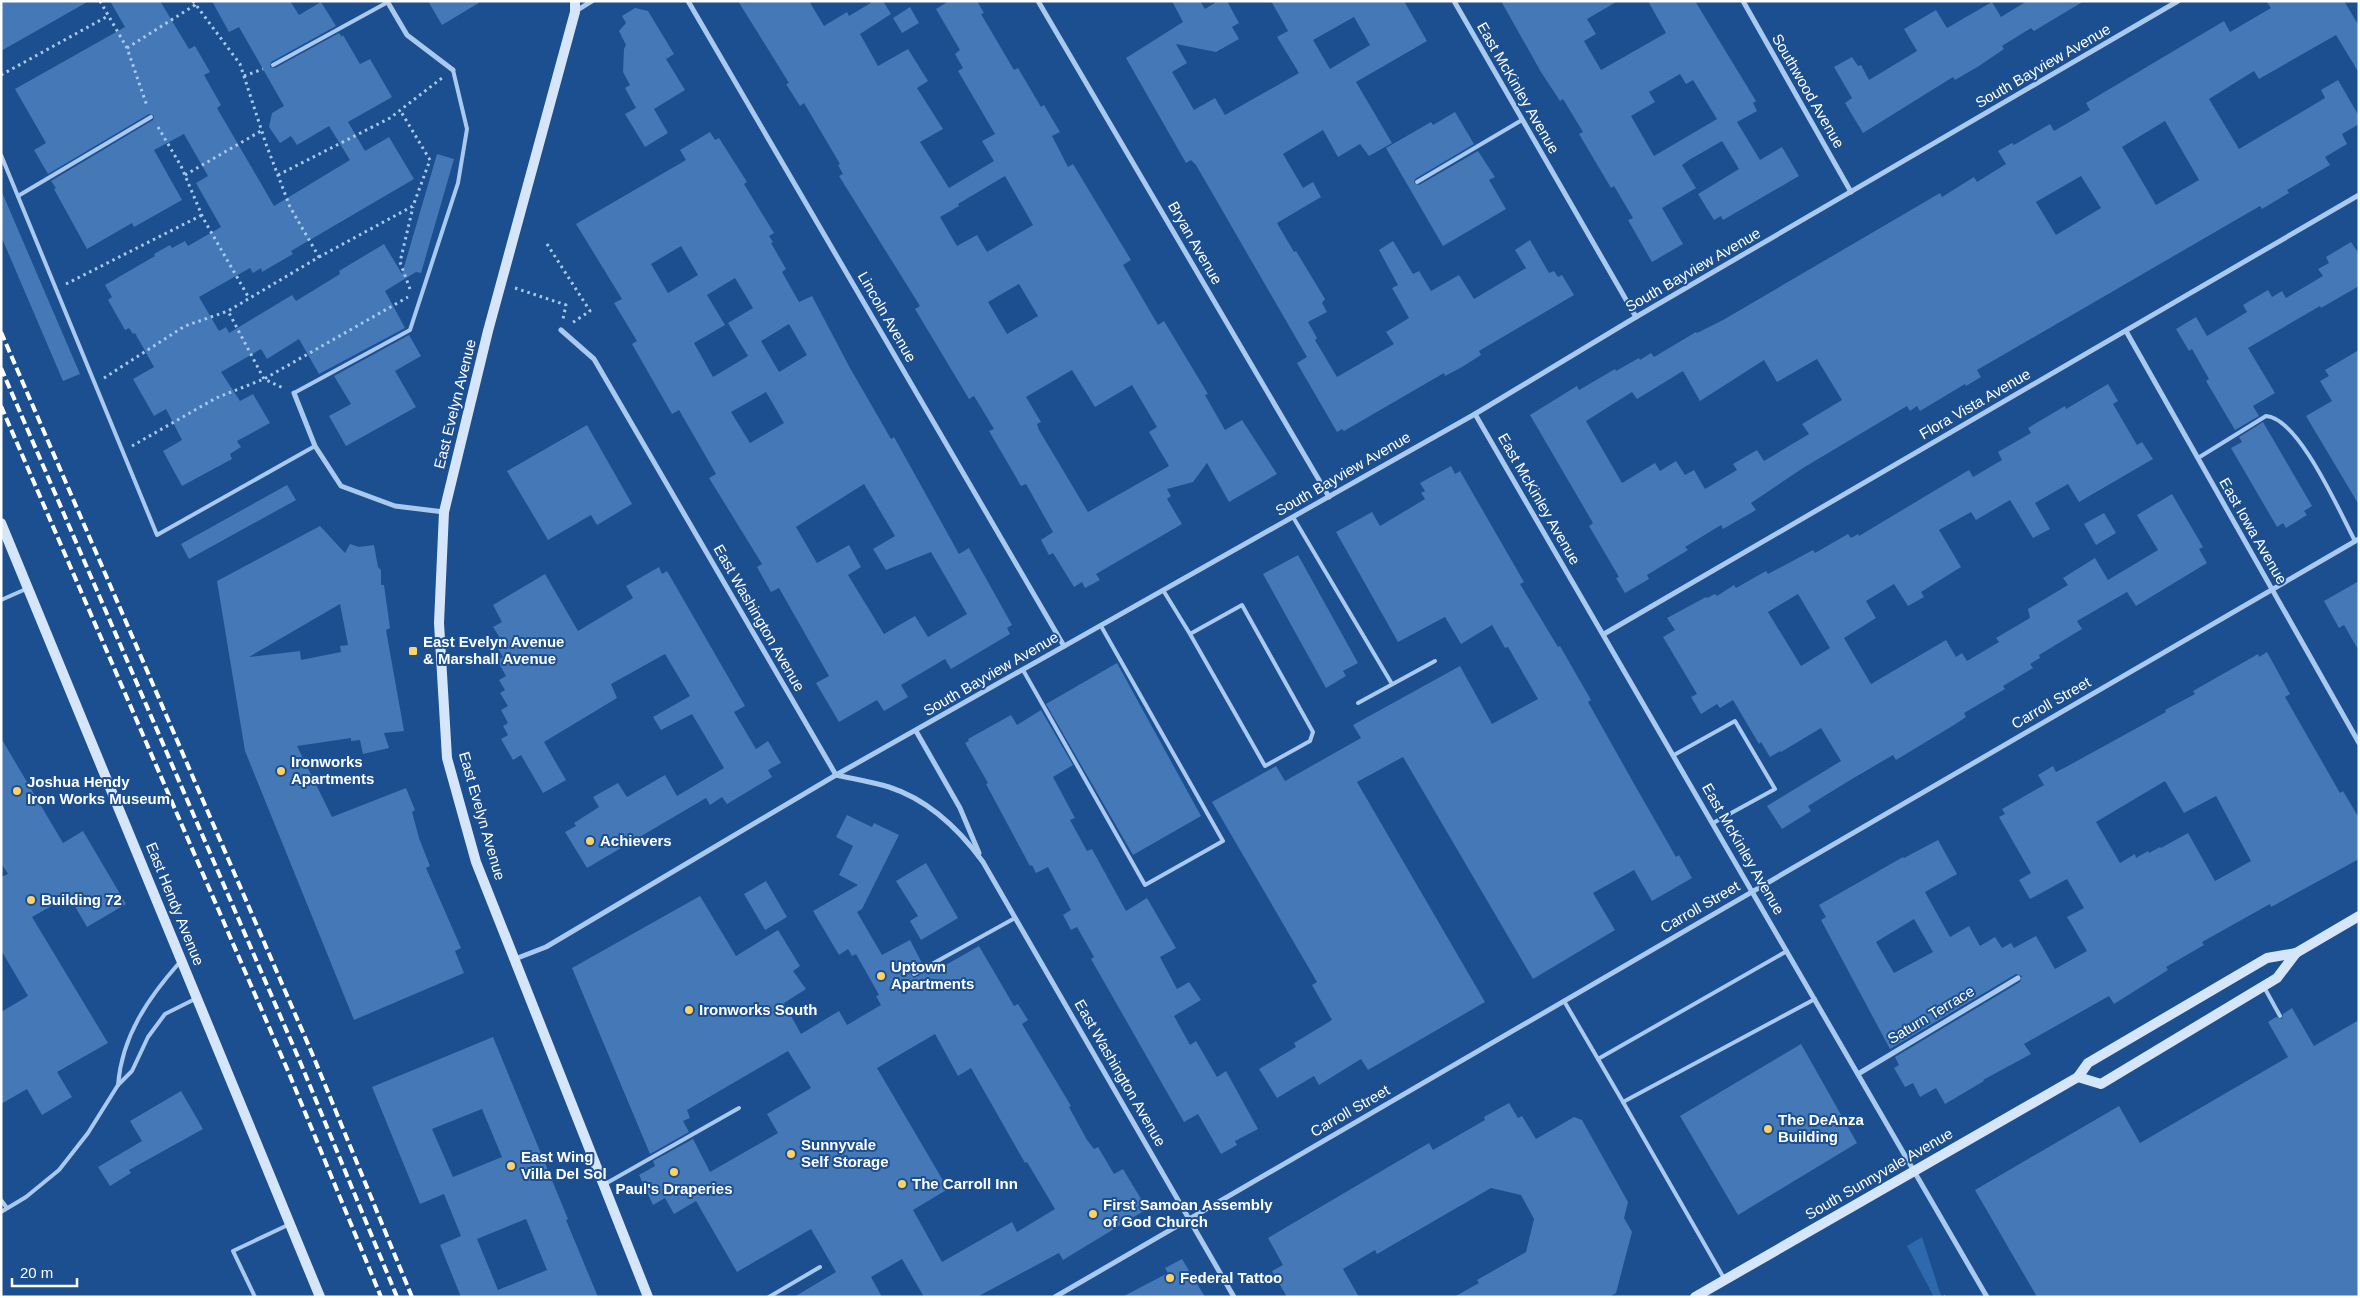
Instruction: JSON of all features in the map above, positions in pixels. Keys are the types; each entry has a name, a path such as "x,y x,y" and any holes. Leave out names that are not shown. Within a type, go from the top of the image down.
{"main road":[{"name":"East Evelyn Avenue","path":"575,6 501,284 444,512 439,623 447,758 476,862 648,1297"},
{"name":"East Hendy Avenue","path":"1,523 320,1297"},
{"name":"South Sunnyvale Avenue","path":"1701,1295 2078,1077 2088,1063 2267,958 2296,953 2359,916"},
{"name":"South Sunnyvale Avenue","path":"2078,1077 2101,1084 2277,978 2296,953"}],"street":[{"path":"575,6 592,1"},
{"name":"Lincoln Avenue","path":"688,1 1064,646"},
{"name":"Bryan Avenue","path":"1038,1 1329,497"},
{"name":"East McKinley Avenue","path":"1454,1 1636,318"},
{"name":"Southwood Avenue","path":"1742,1 1852,192"},
{"name":"South Bayview Avenue","path":"515,959 546,947 836,775 1475,414 2178,1"},
{"path":"388,2 407,35 453,70"},
{"name":"Flora Vista Avenue","path":"1604,634 2359,195"},
{"name":"East Washington Avenue","path":"561,330 594,359 836,775 891,788 918,801 949,822 965,838 983,862"},
{"name":"East Iowa Avenue","path":"2126,330 2359,743"},
{"path":"294,393 315,446 341,486 395,506 444,512"},
{"name":"East McKinley Avenue","path":"1475,414 1987,1297"},
{"name":"Carroll Street","path":"1055,1297 2357,540"},
{"name":"East Washington Avenue","path":"916,731 960,808 983,862 1234,1297"},
{"name":"Saturn Terrace","path":"1858,1074 2018,978"}],"lane":[{"path":"273,65 388,2"},
{"path":"294,393 410,330 458,183 467,129 453,70"},
{"path":"18,196 151,117"},
{"path":"1417,182 1522,120"},
{"path":"1,155 157,535 315,446"},
{"path":"2198,458 2266,416 2271,417 2292,431 2304,446 2357,540"},
{"path":"1293,517 1392,684"},
{"path":"1,600 28,588"},
{"path":"1163,590 1265,766 1310,741 1313,732 1242,605 1190,634"},
{"path":"1023,670 1145,885 1223,841 1101,626"},
{"path":"1358,703 1435,661"},
{"path":"1674,755 1735,721 1770,780 1775,789 1713,823"},
{"path":"914,974 1015,918"},
{"path":"1598,1059 1787,951"},
{"path":"118,1085 120,1063 138,1019 153,993 182,960"},
{"path":"2264,986 2280,1016"},
{"path":"1,1212 26,1197 59,1170 88,1132 118,1085 132,1071 148,1037 165,1014 197,998"},
{"path":"1624,1102 1815,999"},
{"path":"1564,1001 1624,1102 1724,1280"},
{"path":"603,1186 739,1108"},
{"path":"1,1200 6,1208"},
{"path":"255,1297 233,1251 290,1224"},
{"path":"769,1297 820,1268"}],"path":[{"path":"100,1 127,48 151,117 185,175 202,215 250,298"},
{"path":"127,48 195,2 240,64 261,131 290,207 319,257"},
{"path":"1,75 108,16"},
{"path":"244,76 273,65"},
{"path":"278,174 390,118 453,70"},
{"path":"123,451 216,398 264,379 412,294 400,262 413,206 430,160 400,110"},
{"path":"185,175 261,131"},
{"path":"96,384 185,326 228,311 319,257 413,206"},
{"path":"56,289 202,215"},
{"path":"548,244 590,311 561,330"},
{"path":"501,284 566,305 561,330"},
{"path":"228,311 264,379 294,393"}],"shaded area":[{"path":"1922,1237 1942,1297 1934,1297 1907,1246"}],"building":[{"path":"1,1 89,1 1,51"},
{"path":"110,1 160,1 189,49 195,46 210,72 204,75 221,105 217,108 274,206 350,160 329,126 297,145 291,136 280,143 269,127 272,113 284,106 239,27 229,32 212,1 290,1 299,15 321,2 336,26 271,62 270,67 275,68 339,33 342,37 343,35 360,64 370,59 392,97 348,122 365,151 389,137 414,179 291,251 293,254 262,272 261,268 253,273 250,268 199,297 219,331 226,327 229,333 292,295 296,301 340,274 339,271 384,244 402,274 437,154 454,159 421,273 416,272 385,291 405,328 319,374 299,339 267,359 261,349 221,372 240,401 253,394 270,423 237,441 241,447 230,454 232,459 182,486 163,451 182,440 166,409 154,416 133,379 154,367 135,333 133,334 129,328 125,330 108,300 112,297 105,285 155,256 154,254 170,245 172,248 185,241 188,246 221,227 196,183 208,176 184,134 154,150 182,200 134,227 132,223 87,249 51,181 153,120 154,116 149,114 48,174 34,150 46,143 15,89 125,27"},
{"path":"428,1 482,1 442,25"},
{"path":"738,1 809,1 824,26 847,12 849,16 874,1 883,1 891,14 860,34 878,66 908,49 928,81 917,88 943,129 920,142 949,188 994,161 982,141 995,134 958,71 963,68 955,54 960,50 936,9 949,1 977,1 984,13 981,14 1014,70 1018,68 1041,107 1044,105 1060,132 1052,136 1068,167 1073,164 1131,260 1123,265 1158,325 1164,321 1208,394 1205,395 1225,430 1242,420 1277,474 1229,502 1207,463 1193,482 1167,489 1171,496 1167,499 1182,524 1096,574 1100,580 1085,588 1082,582 1074,587 1053,553 1049,555 1041,540 1053,532 1026,484 1021,486 989,431 994,429 974,396 969,399 915,309 920,306 839,176 843,174 838,165 840,164 804,103 800,106 786,84 789,83","holes":["1005,176 1033,225 987,252 977,235 957,246 940,217","1019,284 1038,316 1007,334 988,302","1072,370 1095,407 1132,385 1157,427 1149,432 1169,466 1088,512 1039,430 1037,424 1041,422 1026,397"]},
{"path":"1172,1 1200,1 1205,9 1218,1 1227,1 1239,23 1232,27 1239,39 1216,52 1176,44 1187,63 1172,72 1194,110 1215,98 1225,115 1299,73 1277,37 1288,31 1271,1 1404,1 1427,41 1356,82 1392,143 1369,156 1360,144 1338,157 1323,130 1283,154 1303,188 1313,182 1321,197 1277,223 1325,299 1322,303 1327,312 1308,322 1317,338 1315,340 1337,377 1394,344 1386,332 1409,318 1392,288 1398,285 1379,250 1393,241 1413,274 1419,271 1431,291 1459,275 1474,299 1526,268 1515,250 1530,240 1549,273 1554,271 1558,277 1562,275 1574,295 1479,351 1481,355 1462,367 1445,376 1444,373 1344,431 1342,429 1337,432 1297,363 1307,357 1196,165 1191,160 1186,163 1126,58 1183,22","holes":["1354,17 1370,45 1330,69 1313,40"]},
{"path":"1501,1 1618,1 1587,19 1596,34 1584,41 1601,70 1666,33 1648,1 1695,1 1756,101 1753,103 1757,111 1737,122 1760,160 1782,147 1799,176 1723,220 1721,216 1714,220 1698,194 1739,169 1722,141 1689,160 1682,165 1696,188 1662,208 1683,244 1652,262 1628,220 1633,218 1614,186 1611,188 1579,134 1583,132 1563,99 1560,101 1541,72","holes":["1680,74 1686,84 1693,80 1717,119 1654,156 1631,116 1655,102 1649,92"]},
{"path":"2027,1 2084,1 2034,31 2031,28 2002,46 2004,49 1979,66 1955,80 1953,77 1863,133 1845,103 1852,98 1834,67 1852,57 1858,66 1861,65 1869,80 1917,51 1904,29 1936,10 1947,28 1992,2 2001,17"},
{"path":"2266,1 2344,1 2359,26 2359,73 2336,35 2259,79 2254,71 2209,99 2239,149 2325,98 2321,90 2338,80 2359,116 2359,124 2342,134 2347,144 2325,157 2330,165 2287,190 2289,193 2262,209 2260,206 1977,370 1981,377 1966,386 1965,384 1920,411 1917,406 1910,411 1907,406 1803,468 1751,503 1756,510 1723,529 1721,525 1685,547 1688,550 1647,575 1649,579 1625,593 1616,578 1619,577 1589,526 1593,523 1530,415 1577,386 1579,390 1615,369 1616,371 1651,353 1654,357 1696,332 1723,320 1940,193 1942,197 1974,177 1977,182 2006,164 1998,151 2012,143 2014,145 2050,124 2054,131 2090,110 2086,103 2224,21 2230,32 2271,8","holes":["2165,121 2199,180 2156,205 2122,147","2081,176 2101,208 2056,235 2036,202","1817,359 1842,400 1802,424 1809,434 1764,461 1757,450 1733,464 1737,470 1705,489 1694,470 1685,475 1676,461 1660,471 1655,463 1622,483 1586,421 1632,392 1637,399 1683,371 1700,401 1764,360 1777,382"]},
{"path":"910,7 919,23 902,33 893,18"},
{"path":"635,8 648,11 674,54 666,59 685,90 654,109 668,133 645,147 625,114 636,108 625,88 630,85 623,72 624,49 626,45 619,31 626,23 622,16"},
{"path":"1455,112 1474,144 1415,179 1414,183 1419,185 1478,151 1495,177 1489,180 1506,209 1443,246 1386,148 1431,122 1433,125"},
{"path":"710,132 715,140 719,138 747,182 744,184 774,233 769,236 773,242 771,243 786,269 782,272 799,302 812,296 850,368 891,439 894,437 959,554 969,548 1012,625 1007,628 1010,634 951,669 945,659 901,685 908,697 884,711 877,700 839,722 816,683 829,676 779,588 771,592 757,567 762,564 709,478 716,474 679,410 672,414 632,344 637,341 614,303 622,299 576,224 686,160 680,150","holes":["681,246 698,275 668,293 651,264","735,278 753,308 728,323 748,356 713,377 694,343 725,325 707,295","789,324 807,355 779,372 761,341","766,392 784,423 750,443 731,412","864,484 895,536 873,549 886,570 931,552 967,614 928,637 915,616 884,634 848,575 861,567 849,545 817,563 796,527"]},
{"path":"1,190 80,374 63,381 1,236"},
{"path":"2351,242 2359,254 2359,286 2321,308 2320,306 2248,348 2275,393 2253,406 2259,416 2235,430 2206,381 2209,379 2192,349 2189,351 2176,329 2196,317 2207,336 2247,312 2243,305 2268,290 2272,297 2282,291 2286,298 2323,276 2318,269 2329,263 2326,257"},
{"path":"409,335 421,356 395,371 416,407 346,446 329,416 351,404 334,376"},
{"path":"2359,350 2359,505 2306,416 2332,401 2320,381 2329,376 2325,370"},
{"path":"2108,384 2118,401 2113,404 2137,445 2142,442 2153,459 2079,502 2068,484 2035,503 2050,529 2033,538 2010,500 1976,520 1971,512 1939,530 1961,567 1921,592 1924,597 1908,606 1894,584 1866,601 1876,618 1844,638 1871,684 1946,640 1956,657 1962,653 1967,661 1999,642 1996,638 2030,618 2028,609 2068,585 2063,578 2095,558 2108,580 2158,550 2137,515 2172,494 2203,547 2199,549 2207,563 2136,606 2127,592 2077,621 2082,629 2039,655 2040,658 2030,664 2033,668 2003,686 2005,689 1964,713 1966,717 1896,760 1893,755 1852,779 1808,806 1811,811 1782,829 1767,806 1841,761 1821,728 1770,757 1761,742 1759,744 1733,700 1720,708 1717,704 1701,714 1691,697 1697,694 1663,637 1675,630 1667,618 1706,597 1715,594 1717,596 1734,585 1736,588 1766,571 1768,574 1813,550 1815,553 1848,534 1851,538 1858,534 1859,536 1969,470 1973,477 2002,460 1998,452 2031,433 2028,428 2065,406 2066,409","holes":["1798,594 1830,648 1801,666 1768,612"]},
{"path":"2263,422 2312,506 2304,511 2307,515 2286,528 2283,523 2277,527 2231,448 2242,442 2239,437"},
{"path":"587,425 632,504 597,525 591,515 548,540 507,471"},
{"path":"1451,466 1455,474 1460,471 1524,582 1520,584 1558,647 1560,646 1591,700 1588,702 1637,789 1676,857 1679,855 1692,878 1652,901 1634,870 1593,893 1615,930 1533,979 1403,757 1357,782 1485,1002 1368,1070 1361,1059 1319,1085 1314,1076 1277,1098 1259,1069 1296,1047 1294,1043 1332,1020 1312,985 1317,982 1212,802 1276,766 1285,781 1361,738 1353,725 1460,666 1492,724 1538,699 1508,647 1505,648 1492,625 1461,644 1445,617 1398,642 1336,532 1372,512 1380,526 1425,499 1421,493 1425,491 1420,483"},
{"path":"287,485 296,500 189,559 181,544"},
{"path":"2104,513 2116,533 2096,545 2084,524"},
{"name":"Ironworks Apartments","path":"320,526 345,553 350,544 359,547 374,545 378,567 381,570 381,585 384,585 390,628 386,630 404,731 384,733 389,748 363,754 360,740 351,741 351,738 297,746 332,817 406,788 415,810 412,812 419,838 430,866 426,868 461,948 455,951 464,973 354,1020 245,751 217,581","holes":["340,604 348,645 340,646 341,652 301,660 300,651 249,657"]},
{"path":"1298,555 1358,663 1343,671 1346,676 1326,688 1263,574"},
{"path":"659,567 662,574 667,571 745,706 734,712 756,749 768,741 781,763 768,770 772,777 727,804 722,797 710,805 706,798 587,868 565,832 576,826 574,823 599,807 593,797 618,783 627,797 665,775 677,796 724,768 692,714 661,730 653,717 690,696 665,654 611,684 617,698 544,742 566,780 543,793 521,755 513,760 501,739 508,735 503,726 508,723 501,710 508,706 500,693 505,690 499,680 506,676 497,660 503,657 495,644 502,641 493,627 502,622 493,605 545,574 578,631 633,598 626,586"},
{"path":"2359,581 2359,651 2344,625 2339,628 2324,601"},
{"path":"2267,652 2290,694 2285,697 2340,793 2343,791 2359,818 2359,859 2271,907 2270,904 2202,942 2204,945 2166,967 2168,970 2114,1004 2109,996 2024,1044 2031,1054 1983,1080 1945,1104 1936,1088 1920,1097 1913,1083 1905,1087 1894,1068 1899,1065 1895,1057 2020,982 2022,976 2016,974 1890,1049 1821,920 1826,917 1819,905 1903,857 1938,840 1957,874 1925,892 1950,937 1969,926 1980,946 1995,937 2002,948 2011,943 2014,948 2036,936 2055,969 2087,951 2067,917 2084,908 2067,879 2030,899 2019,880 2031,873 1999,817 2005,814 2002,809 2044,785 2038,775 2053,766 2056,772 2066,767 2166,712 2165,710 2195,694 2193,691 2258,654 2259,657","holes":["2165,781 2184,813 2216,796 2251,861 2215,881 2188,833 2161,848 2149,853 2148,851 2136,858 2135,854 2120,863 2096,822","1914,919 1933,952 1894,973 1876,942"]},
{"path":"1117,663 1201,816 1133,855 1046,704"},
{"path":"1041,710 1073,765 1053,777 1075,818 1070,820 1087,851 1092,849 1126,911 1147,898 1176,948 1160,957 1177,989 1189,982 1201,1000 1174,1016 1190,1045 1196,1041 1217,1077 1226,1071 1258,1129 1235,1141 1237,1145 1221,1154 1198,1114 1184,1122 1091,959 1094,957 1077,927 1071,930 1063,915 1071,910 1048,867 1036,873 1032,865 1030,866 986,784 988,783 965,743 969,741 968,739 1011,715 1017,725"},
{"path":"1,738 63,843 83,831 126,904 87,927 69,896 32,917 108,1043 57,1072 72,1097 42,1115 27,1089 1,1104 1,1012 28,996 1,950 1,877 8,874 1,863"},
{"path":"847,815 872,827 874,823 899,835 862,909 857,912 882,955 910,940 923,965 911,972 914,978 927,971 928,975 979,946 1014,1006 1018,1004 1028,1020 1022,1024 1071,1106 1069,1107 1087,1140 1094,1149 1098,1147 1114,1174 1123,1169 1147,1209 1063,1260 1059,1253 977,1297 924,1297 902,1259 871,1277 882,1297 794,1297 836,1272 811,1229 737,1272 696,1201 674,1214 665,1198 653,1205 639,1175 655,1166 653,1161 693,1139 710,1172 778,1133 767,1114 811,1088 788,1051 687,1110 690,1118 683,1121 689,1132 650,1154 572,968 700,896 736,956 778,930 800,966 793,971 806,989 784,1003 801,1034 839,1011 847,1025 881,1005 876,996 879,995 856,954 852,956 848,949 839,955 813,911 858,885 839,875 853,846 836,837","holes":["935,1034 958,1076 971,1068 1025,1163 1027,1162 1055,1209 1017,1232 1012,1222 942,1262 913,1210 948,1189 877,1068"]},
{"path":"926,863 958,918 921,940 910,921 918,916 896,881"},
{"path":"766,881 787,917 765,930 744,894"},
{"path":"2292,1008 2314,1046 2359,1020 2359,1297 2037,1297 1975,1190 2119,1106 2140,1143 2288,1057 2268,1022 2276,1017 2282,1019 2283,1014"},
{"name":"East Wing Villa Del Sol","path":"493,1037 598,1297 461,1297 440,1245 461,1236 444,1194 420,1204 372,1087","holes":["482,1109 502,1157 453,1177 432,1129","526,1219 547,1270 498,1290 477,1239"]},
{"name":"The DeAnza Building","path":"1801,1044 1857,1143 1738,1215 1680,1116"},
{"path":"181,1091 203,1129 129,1170 131,1173 110,1186 98,1167 142,1141 130,1121"},
{"path":"1509,1103 1518,1118 1522,1116 1536,1139 1574,1117 1582,1120 1628,1202 1624,1218 1632,1232 1616,1293 1609,1297 1454,1297 1479,1283 1477,1280 1526,1252 1534,1219 1521,1195 1491,1188 1377,1254 1375,1250 1343,1269 1359,1297 1287,1297 1272,1271 1283,1265 1268,1238 1429,1143 1433,1150 1485,1120 1484,1117"},
{"name":"Federal Tattoo","path":"1182,1259 1205,1297 1122,1297 1168,1273 1165,1268"}],"railway":[{"path":"1,332 314,1058 412,1297"},
{"path":"1,368 301,1064 397,1297"},
{"path":"1,406 288,1071 381,1297"}],"place":[{"name":"East Evelyn Avenue & Marshall Avenue","path":"413,651"},
{"name":"Ironworks Apartments","path":"281,771"},
{"name":"Joshua Hendy Iron Works Museum","path":"17,791"},
{"name":"Achievers","path":"590,841"},
{"name":"Building 72","path":"31,900"},
{"name":"Uptown Apartments","path":"881,976"},
{"name":"Ironworks South","path":"689,1010"},
{"name":"The DeAnza Building","path":"1768,1129"},
{"name":"Sunnyvale Self Storage","path":"791,1154"},
{"name":"East Wing Villa Del Sol","path":"511,1166"},
{"name":"Paul's Draperies","path":"674,1172"},
{"name":"The Carroll Inn","path":"902,1184"},
{"name":"First Samoan Assembly of God Church","path":"1093,1214"},
{"name":"Federal Tattoo","path":"1170,1278"}]}
